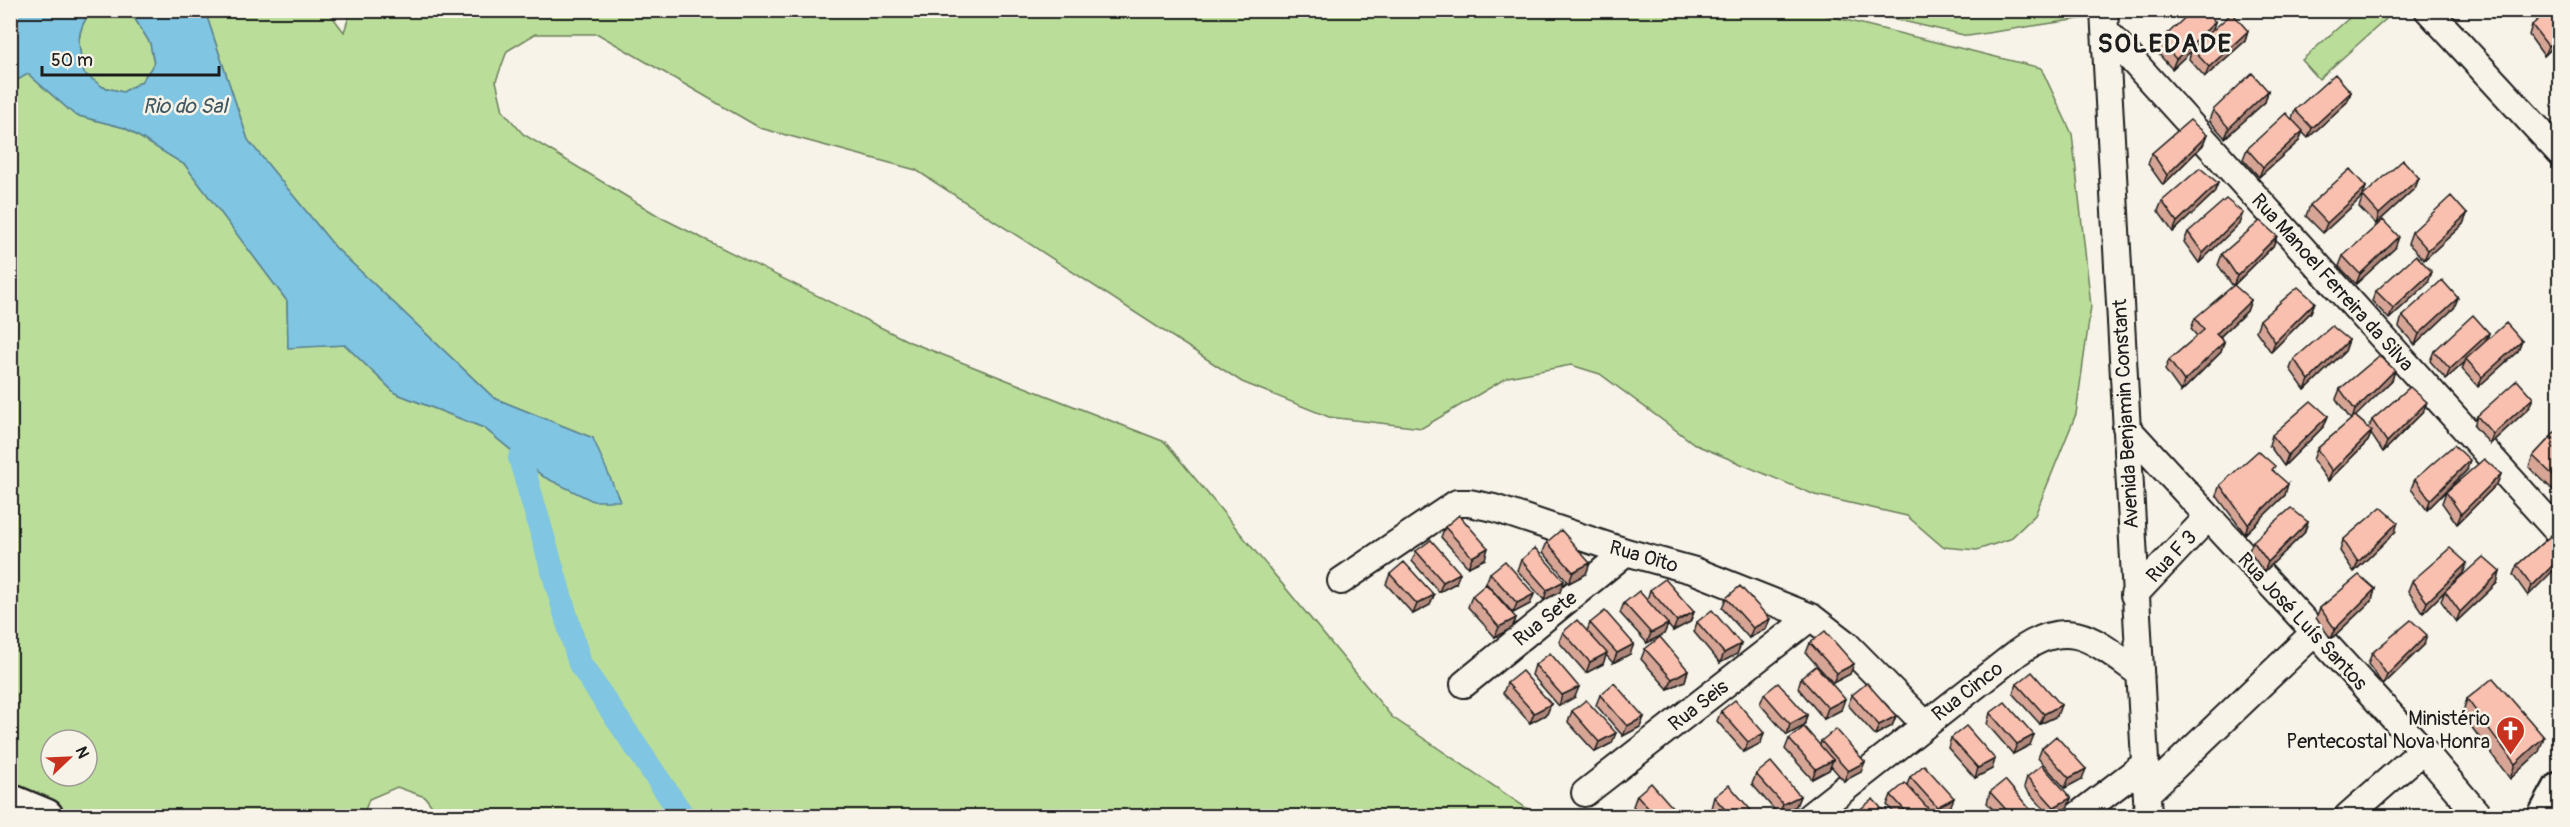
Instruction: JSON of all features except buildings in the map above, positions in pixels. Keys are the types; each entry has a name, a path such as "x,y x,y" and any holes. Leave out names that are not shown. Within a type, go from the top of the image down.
{"main road":[{"path":"2545,816 2559,789"},
{"path":"10,801 46,816"}],"street":[{"path":"2428,10 2559,153"},
{"name":"Avenida Benjamin Constant","path":"2105,21 2147,805"},
{"name":"Rua Manoel Ferreira da Silva","path":"2105,21 2559,534"},
{"name":"Rua José Luís Santos","path":"2126,427 2423,750 2478,816"},
{"name":"Rua Oito","path":"1341,581 1457,503 1469,502 1494,508 1626,552 1695,571 1811,616 1846,644 1925,724"},
{"name":"Rua F 3","path":"2134,595 2208,517"},
{"name":"Rua Sete","path":"1464,684 1626,552"},
{"name":"Rua Seis","path":"1585,793 1811,616"},
{"name":"Rua Cinco","path":"1810,816 2031,643 2058,633 2086,636 2139,673"},
{"path":"2147,805 2314,633"},
{"path":"2348,816 2423,750"},
{"path":"2078,816 2145,764"}],"green space":[{"path":"351,10 1809,11 2041,68 2072,134 2091,306 2076,414 2035,515 2010,539 1977,550 1943,547 1907,516 1815,495 1696,445 1600,374 1571,365 1508,377 1422,428 1329,417 1242,382 916,170 760,128 598,34 535,34 507,51 496,81 503,111 523,134 662,218 910,342 1165,442 1392,717 1538,816 439,816 425,797 397,787 369,799 363,816 11,816 10,84 27,73 75,115 125,128 185,165 287,301 288,347 345,345 395,393 484,428 544,477 593,438 494,398 336,248 248,140 205,11 328,11 344,32"},
{"path":"2084,10 2085,18 1968,36 1859,11"},
{"path":"130,11 150,43 154,64 141,82 123,92 103,87 84,74 79,42 82,28 90,12"},
{"path":"2357,11 2395,11 2319,79 2302,60"}],"water":[{"name":"Rio do Sal","path":"11,10 97,11 90,12 80,35 79,48 84,73 103,87 123,92 141,82 154,64 150,43 130,11 205,11 248,140 336,248 494,398 593,438 620,501 593,501 544,477 484,428 395,393 345,345 288,348 287,301 185,165 125,128 75,115 28,74 11,84"}],"waterway":[{"path":"520,458 580,664 683,816"}],"place":[{"name":"Ministério Pentecostal Nova Honra","path":"2511,756"}],"district":[{"name":"SOLEDADE","path":"2165,43"}]}
